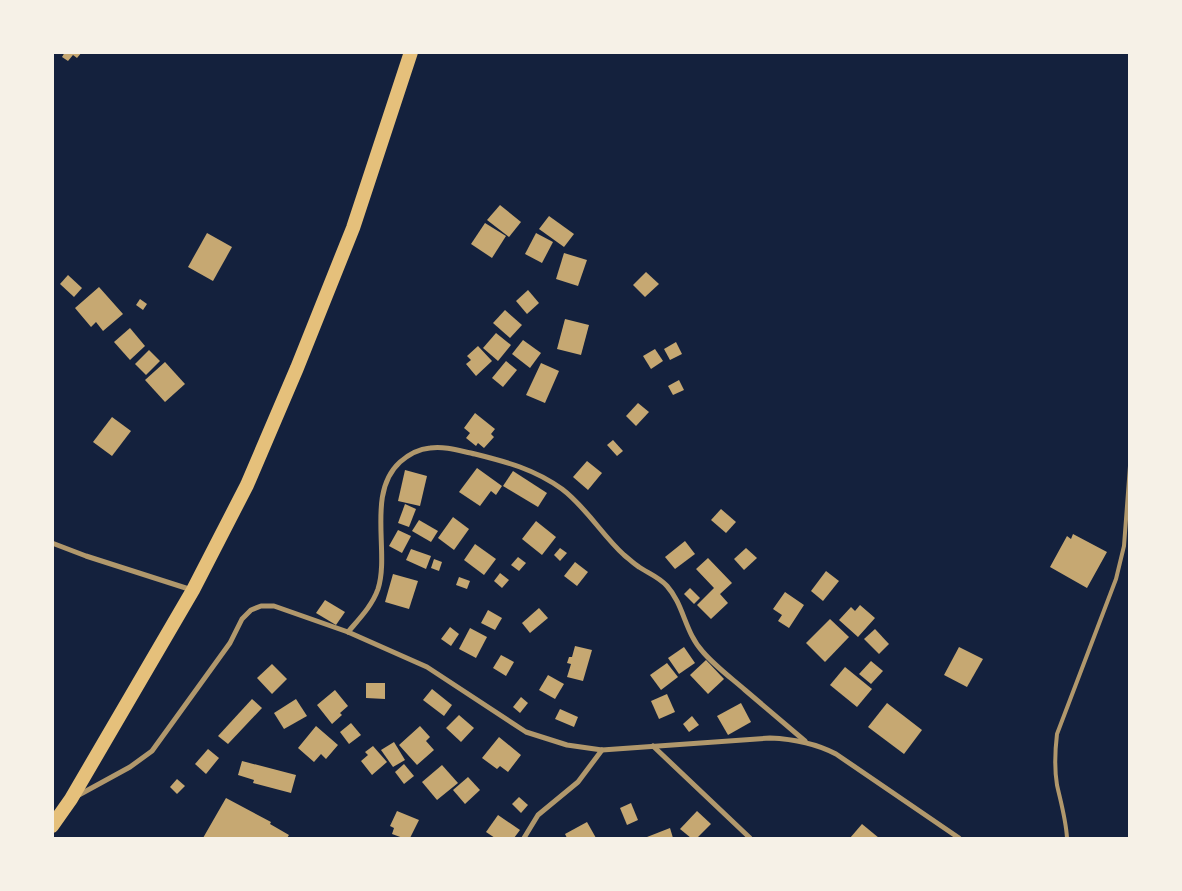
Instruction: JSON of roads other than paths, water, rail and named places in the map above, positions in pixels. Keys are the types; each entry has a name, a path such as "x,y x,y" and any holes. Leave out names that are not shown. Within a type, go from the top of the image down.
{"highway":[{"path":"52,826 71,799 193,590 247,484 297,368 353,228 412,52"}],"street":[{"path":"348,632 368,608 377,590 381,574 381,512 384,493 390,476 399,463 413,453 429,448 447,447 516,464 540,474 563,490 623,554 638,567 653,575 667,586 676,600 691,636 716,665 808,742"},
{"path":"52,543 86,556 193,590"},
{"path":"71,799 130,767 152,751 230,643 242,619 251,610 261,606 274,606 348,632 427,667 526,732 567,745 602,750 790,738 821,746 836,754 959,838"},
{"path":"653,746 750,838"},
{"path":"524,838 538,815 578,782 602,750"}],"lane":[{"path":"1067,838 1054,758 1057,734 1116,579 1124,546 1130,466"}]}
